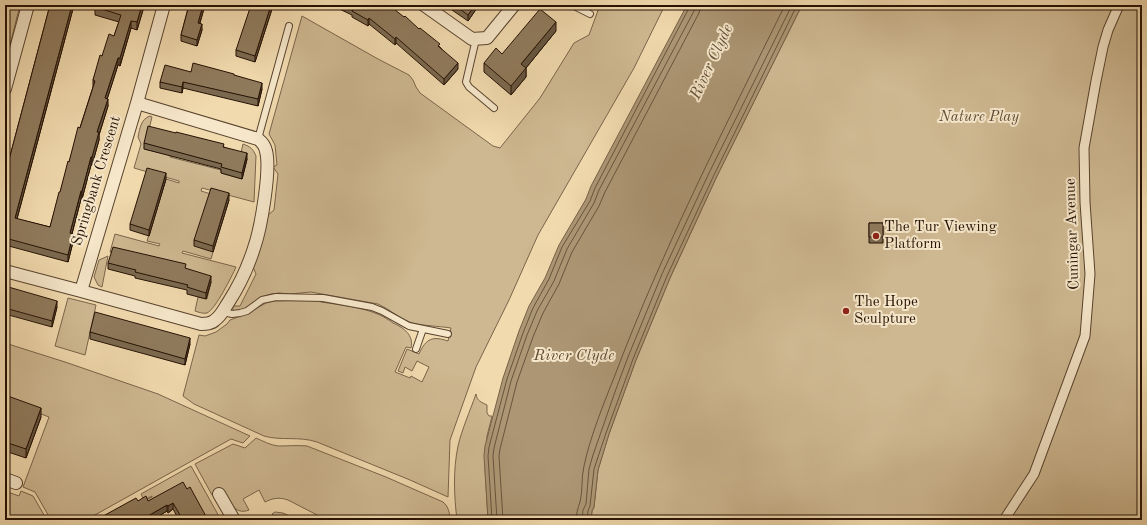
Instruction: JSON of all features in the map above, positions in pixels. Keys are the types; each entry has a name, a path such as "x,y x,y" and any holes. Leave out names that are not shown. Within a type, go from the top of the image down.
{"street":[{"path":"6,81 9,58 28,5"},
{"name":"Springbank Crescent","path":"81,291 164,5"},
{"path":"424,5 472,39 487,38 514,5"},
{"name":"Cuningar Avenue","path":"1004,520 1034,474 1085,336 1090,265 1084,202 1084,148 1103,46 1119,5"},
{"path":"5,271 201,324 215,321 223,312 241,280 255,246 265,196 267,153 265,146 258,139 137,102"},
{"path":"219,494 234,520"}],"lane":[{"path":"572,5 590,14"},
{"path":"258,139 289,26"},
{"path":"476,39 466,82 469,87 494,108"},
{"path":"223,312 240,314 247,311 262,300 276,297 323,298 378,309 403,324 448,334"},
{"path":"416,349 423,329"}],"green space":[{"path":"9,5 20,5 10,45 5,50 5,19"},
{"path":"600,5 665,5 634,68 538,235 509,300 476,367 450,440 448,497 317,442 304,439 264,436 194,404 183,396 199,335 205,336 216,332 230,320 273,301 318,300 321,302 366,310 383,317 407,332 412,343 411,348 406,347 395,372 410,378 411,376 422,382 429,367 417,361 412,371 405,367 403,373 398,371 407,349 419,354 424,345 430,340 438,339 448,341 451,328 409,322 378,304 311,292 271,294 261,297 245,310 234,312 232,306 240,306 256,274 253,267 259,251 268,215 274,210 278,174 273,167 277,165 275,145 269,134 302,16 409,75 420,93 493,146 500,148 540,98 574,43 589,35"},
{"name":"Nature Play","path":"802,5 1142,5 1142,520 591,520 598,470 609,434 636,360 670,278 717,176"},
{"path":"150,116 152,117 144,149 221,170 221,173 242,179 247,159 240,157 243,144 251,148 256,156 254,202 202,188 201,191 211,194 213,252 211,259 183,251 182,253 236,267 219,300 207,313 195,311 198,297 207,299 211,282 110,252 115,234 159,246 160,244 147,241 166,179 179,183 179,181 134,168 141,144 138,137 140,127 145,119"},
{"path":"108,256 102,287 98,285 94,277 99,260"},
{"path":"68,298 96,305 85,355 55,346"},
{"path":"5,343 158,394 250,436 243,443 231,439 86,520 51,520 35,492 23,487 49,417 5,400"},
{"path":"476,394 478,400 487,405 487,413 489,416 492,416 487,436 485,468 488,520 457,520 454,483 456,455"},
{"path":"256,438 278,446 307,446 386,477 443,502 448,508 451,520 323,520 323,518 282,498 276,498 265,502 259,490 243,499 249,510 239,511 230,502 223,489 212,495 195,464 233,444 245,448"},
{"path":"191,466 221,520 204,520 193,505 148,507 145,500 152,496 144,500 141,494"},
{"path":"5,491 19,496 21,491 33,496 47,520 5,520"},
{"path":"275,512 283,513 299,520 276,520 272,514"}],"water":[{"name":"River Clyde","path":"687,5 802,5 717,176 670,278 636,360 609,434 598,470 591,520 488,520 484,456 485,446 503,378 519,331 529,306 545,278 559,245 586,199 591,186"}],"building":[{"path":"50,5 72,5 15,218 50,227 78,127 80,128 95,81 93,80 100,55 102,56 109,34 114,36 121,15 95,7 96,5 142,5 137,22 131,21 120,58 118,58 105,98 108,99 97,132 99,132 70,233 73,234 68,255 5,238 5,175"},
{"path":"189,5 203,5 198,23 202,24 197,40 181,35"},
{"path":"251,5 271,5 255,56 236,50"},
{"path":"344,5 384,5 388,7 389,5 440,44 438,46 458,63 444,79 396,37 395,39 369,18 368,20"},
{"path":"454,5 475,5 468,15"},
{"path":"540,9 556,22 521,64 526,68 511,86 484,63 496,48 502,54"},
{"path":"193,63 262,83 258,99 183,82 182,87 160,82 165,65 191,72"},
{"path":"148,126 224,144 223,147 247,153 242,173 221,167 222,164 144,143"},
{"path":"147,168 166,173 149,230 130,224"},
{"path":"211,188 229,193 213,246 194,240"},
{"path":"869,223 883,223 883,237 869,237"},
{"path":"113,247 186,264 185,268 211,276 206,293 187,287 188,285 135,272 136,270 108,263"},
{"path":"5,286 57,301 52,321 5,308"},
{"path":"95,312 190,338 185,359 90,332"},
{"path":"5,395 41,408 26,449 5,442"},
{"path":"183,482 187,489 190,487 208,520 183,520 173,503 141,520 96,520 136,498 138,501 146,496 148,501"}],"place":[{"name":"The Tur Viewing Platform","path":"876,236"},
{"name":"The Hope Sculpture","path":"846,311"}]}
